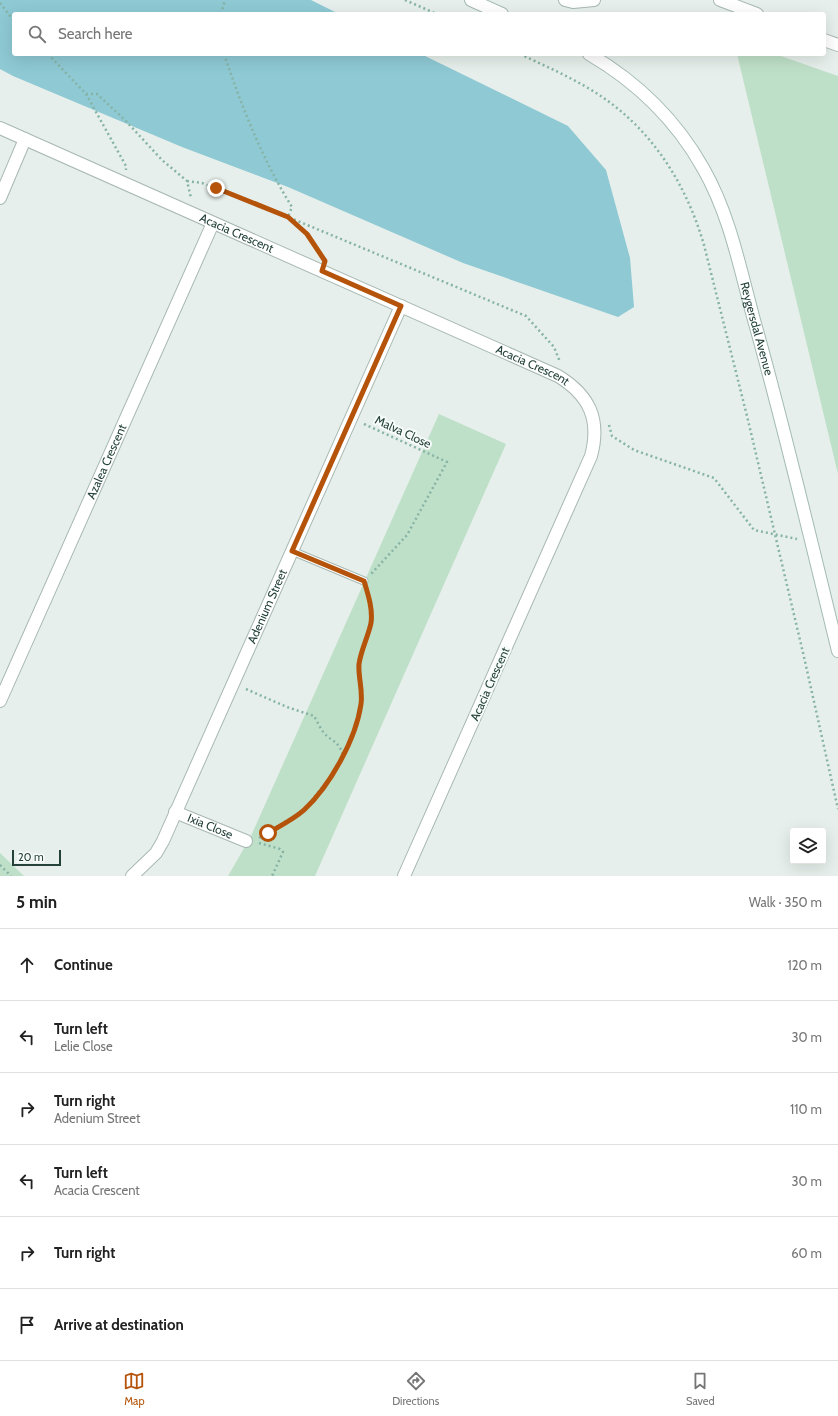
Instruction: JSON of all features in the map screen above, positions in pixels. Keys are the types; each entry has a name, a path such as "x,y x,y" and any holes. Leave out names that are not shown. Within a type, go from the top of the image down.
{"street":[{"path":"471,0 498,12"},
{"path":"565,0 573,2 594,0"},
{"path":"724,1 752,12"},
{"path":"826,41 838,45"},
{"name":"Reygersdal Avenue","path":"592,56 629,81 654,103 672,123 689,145 704,169 717,195 728,227 769,372 838,652"},
{"name":"Acacia Crescent","path":"0,128 558,376 572,385 580,393 592,414 595,438 591,456 404,876"},
{"path":"0,198 25,139"},
{"name":"Azalea Crescent","path":"0,701 213,223"},
{"name":"Adenium Street","path":"132,876 156,853 163,841 401,306"},
{"name":"Ixia Close","path":"175,812 246,841"}],"lane":[{"path":"292,551 364,581"}],"path":[{"path":"222,12 225,0"},
{"path":"405,0 432,12"},
{"path":"0,3 12,18"},
{"path":"50,56 86,94 126,166 125,184"},
{"path":"225,56 267,165 292,207 288,217"},
{"path":"524,56 588,88 621,112 649,140 664,158 680,184 697,222 748,416 838,809"},
{"path":"86,94 97,94 124,119 162,160 188,181 202,182 526,316 554,347 563,368 558,376"},
{"path":"188,181 194,214"},
{"path":"288,217 307,234 325,261 322,271"},
{"name":"Malva Close","path":"351,418 447,462 407,535 364,581"},
{"path":"608,422 612,436 634,450 714,478 754,530 811,542"},
{"path":"272,876 283,852 280,848 257,843 257,840 304,810 332,775 343,756 356,723 361,703 359,665 371,622 370,602 364,581"},
{"path":"232,684 287,707 314,716 324,733 335,741 340,747 343,756"},
{"path":"0,865 11,876"}],"green space":[{"path":"737,56 781,56 838,76 838,474"},
{"path":"439,414 506,444 315,876 228,876 251,836"},
{"path":"0,853 24,876 0,876"}],"water":[{"path":"0,0 311,0 335,12 12,12 12,56 425,56 568,126 606,170 630,258 634,307 618,317 463,263 288,187 182,147 13,76 0,69"}],"route":[{"path":"216,188 288,217 307,234 325,261 322,271 401,306 292,551 364,581 370,602 371,622 359,665 361,703 356,723 349,743 336,770 324,786 304,810 268,833"}]}
